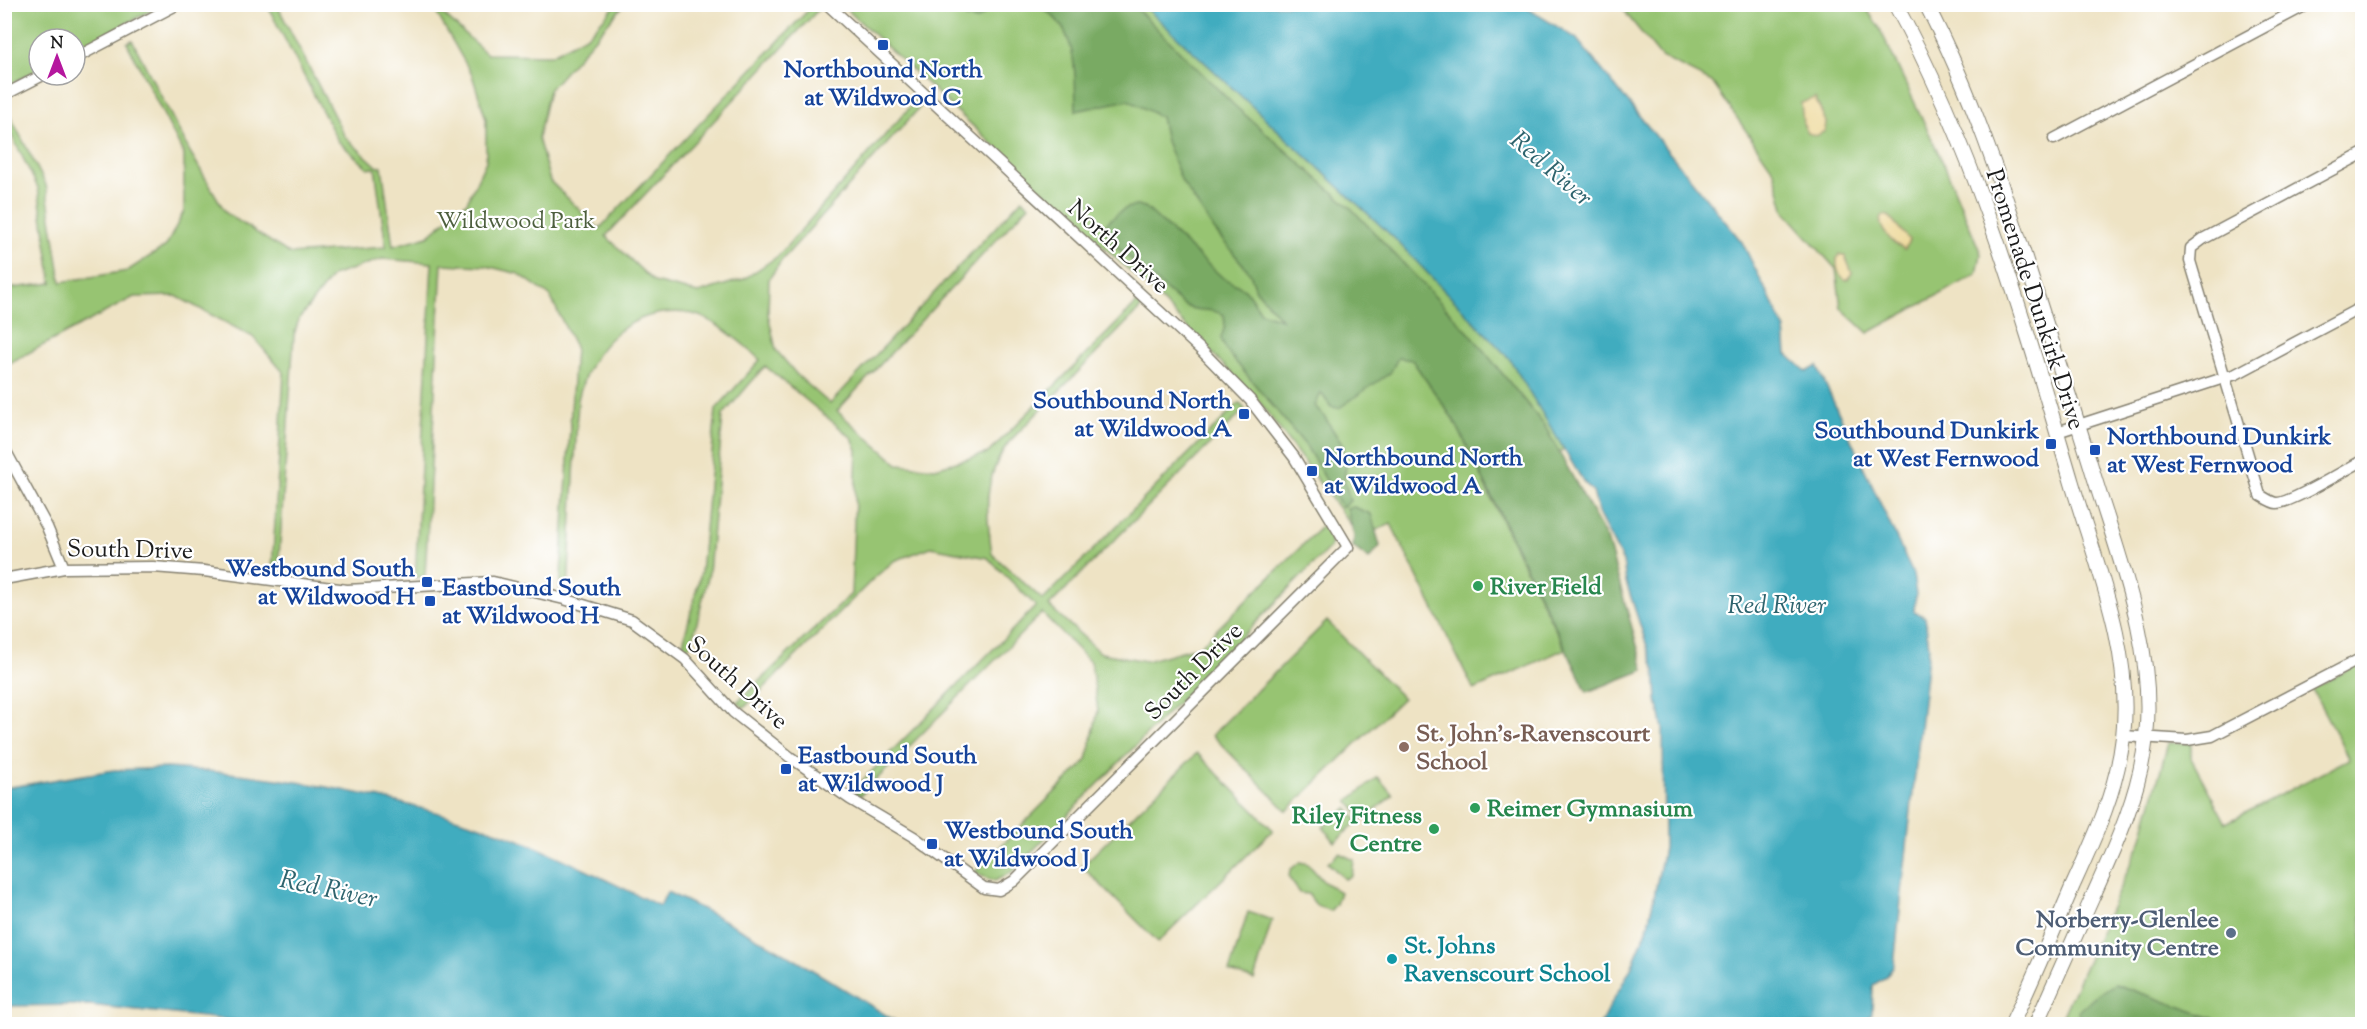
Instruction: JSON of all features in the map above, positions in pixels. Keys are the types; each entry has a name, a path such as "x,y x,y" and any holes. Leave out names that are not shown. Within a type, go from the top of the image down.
{"main road":[{"name":"Promenade Dunkirk Drive","path":"1895,4 1915,41 1972,173 2057,432 2120,650 2125,705 2123,736 2114,788 2012,1024"},
{"name":"Promenade Dunkirk Drive","path":"1926,4 1940,31 1995,166 2078,425 2135,617 2144,660 2147,706 2146,738 2135,792 2121,833 2037,1024"},
{"path":"1915,41 1940,31"}],"street":[{"path":"87,52 178,4"},
{"name":"North Drive","path":"827,4 1190,340 1250,400 1294,457 1348,547"},
{"path":"2054,139 2308,4"},
{"path":"4,95 27,83"},
{"path":"2362,154 2191,248 2190,261 2227,377 2260,495 2275,503 2294,501 2311,487 2362,461"},
{"path":"2057,432 2227,377 2362,307"},
{"path":"4,448 47,527 64,568"},
{"name":"South Drive","path":"4,579 64,568 153,567 204,571 347,590 493,582 564,599 632,620 685,659 733,712 790,757 850,799 914,837 984,888 999,890 1014,881 1348,547"},
{"path":"2123,736 2187,740 2212,736 2362,658"}],"green space":[{"path":"5,4 162,5 87,44 87,27 27,27 27,75 5,87"},
{"path":"995,4 977,20 967,18 947,5"},
{"name":"Wildwood Park","path":"267,5 277,5 345,137 378,167 382,166 393,246 428,236 467,202 486,161 486,119 472,75 432,5 438,5 443,14 487,54 551,55 589,34 616,5 624,5 549,90 538,138 550,181 599,229 813,5 819,9 606,236 654,282 698,293 744,279 778,256 917,99 922,105 782,260 769,279 768,314 776,350 797,375 830,404 1022,199 1029,205 837,411 898,464 935,468 988,453 1137,303 1142,307 1009,442 1000,456 990,482 988,496 988,524 992,554 1043,600 1239,403 1245,409 1049,606 1101,653 1146,661 1200,646 1326,522 1331,534 1330,547 1012,872 995,881 974,873 1087,760 1098,711 1091,663 1042,613 860,796 852,791 1036,606 988,558 931,547 894,561 873,579 744,708 737,702 851,594 857,450 852,438 765,366 723,415 709,573 692,643 686,649 682,647 701,572 716,409 760,360 736,339 707,319 688,313 648,316 616,334 592,363 578,400 568,591 560,589 575,347 550,296 519,274 486,266 442,264 425,576 415,578 432,263 382,259 332,276 299,319 294,335 278,572 272,571 284,373 253,337 176,296 134,297 4,366 5,289 52,283 38,188 5,122 5,106 46,185 61,282 127,271 166,246 184,211 184,155 127,43 132,40 190,152 226,213 290,254 386,247 375,168 368,168 338,141"},
{"path":"842,5 1143,5 1394,238 1509,358 1565,449 1484,484 1565,649 1474,690 1391,524 1360,537 1260,403 1159,298"},
{"path":"1036,5 1133,5 1234,105 1351,208 1472,336 1544,425 1607,539 1644,670 1587,692 1455,422 1412,360 1398,358 1390,373 1339,408 1331,407 1321,393 1315,406 1343,446 1346,466 1344,479 1350,501 1342,507 1306,446 1226,350 1221,338 1225,326 1224,315 1213,311 1193,309 1182,304 1108,239 1106,224 1115,216 1128,207 1145,207 1223,278 1245,289 1261,312 1281,319 1256,290 1250,273 1215,231 1182,182 1166,141 1161,117 1128,100 1076,111 1074,64 1067,36 1050,13"},
{"path":"1619,5 1864,5 1879,27 1946,169 1981,254 1977,274 1868,333 1841,308 1836,269 1785,212 1774,171 1712,82 1661,57"},
{"path":"1354,507 1371,514 1380,546 1369,559 1353,547 1354,536 1347,508"},
{"path":"1327,621 1403,698 1287,811 1212,735"},
{"name":"Norberry-Glenlee Community Centre","path":"2362,662 2362,1024 2059,1024 2141,841 2168,743 2191,743 2191,758 2226,823 2349,759 2312,689"},
{"path":"1197,753 1273,830 1158,942 1082,866"},
{"path":"1378,777 1393,795 1363,820 1348,801"},
{"path":"1347,808 1358,821 1335,842 1323,827"},
{"path":"1339,853 1354,860 1352,876 1345,879 1328,863"},
{"path":"1300,862 1308,864 1324,882 1340,892 1336,904 1330,911 1316,905 1308,894 1300,893 1289,878 1290,870"},
{"path":"1248,912 1272,920 1254,980 1229,972"},
{"path":"2115,984 2230,1024 2084,1024 2078,1012 2098,994"}],"sand":[{"path":"1815,98 1826,122 1825,131 1816,136 1808,133 1803,124 1801,103"},
{"path":"1881,216 1890,217 1909,240 1905,249 1896,244 1884,231 1880,221"},
{"path":"1839,254 1845,256 1852,273 1847,280 1841,276 1838,269"}],"water":[{"name":"Red River","path":"1143,5 1522,5 1576,38 1742,242 1785,329 1787,354 1807,372 1817,366 1913,574 1916,594 1914,611 1925,617 1929,647 1894,965 1886,977 1873,985 1872,1014 1864,1024 1600,1024 1631,968 1647,930 1664,848 1663,729 1657,700 1655,671 1626,582 1623,562 1599,515 1593,492 1583,481 1509,358 1394,238"},
{"name":"Red River","path":"168,768 294,781 335,788 417,807 498,832 560,858 660,906 667,892 786,954 900,1024 268,1024 89,1005 5,1006 5,788 114,770"}],"place":[{"name":"Northbound North at Wildwood C","path":"883,45"},
{"name":"Southbound North at Wildwood A","path":"1244,414"},
{"name":"Southbound Dunkirk at West Fernwood","path":"2051,444"},
{"name":"Northbound Dunkirk at West Fernwood","path":"2095,450"},
{"name":"Northbound North at Wildwood A","path":"1312,471"},
{"name":"Westbound South at Wildwood H","path":"427,582"},
{"name":"River Field","path":"1478,586"},
{"name":"Eastbound South at Wildwood H","path":"430,601"},
{"name":"St. John's-Ravenscourt School","path":"1404,747"},
{"name":"Eastbound South at Wildwood J","path":"786,769"},
{"name":"Reimer Gymnasium","path":"1475,808"},
{"name":"Riley Fitness Centre","path":"1434,829"},
{"name":"Westbound South at Wildwood J","path":"932,844"},
{"name":"Norberry-Glenlee Community Centre","path":"2231,933"},
{"name":"St. Johns Ravenscourt School","path":"1392,959"}]}
